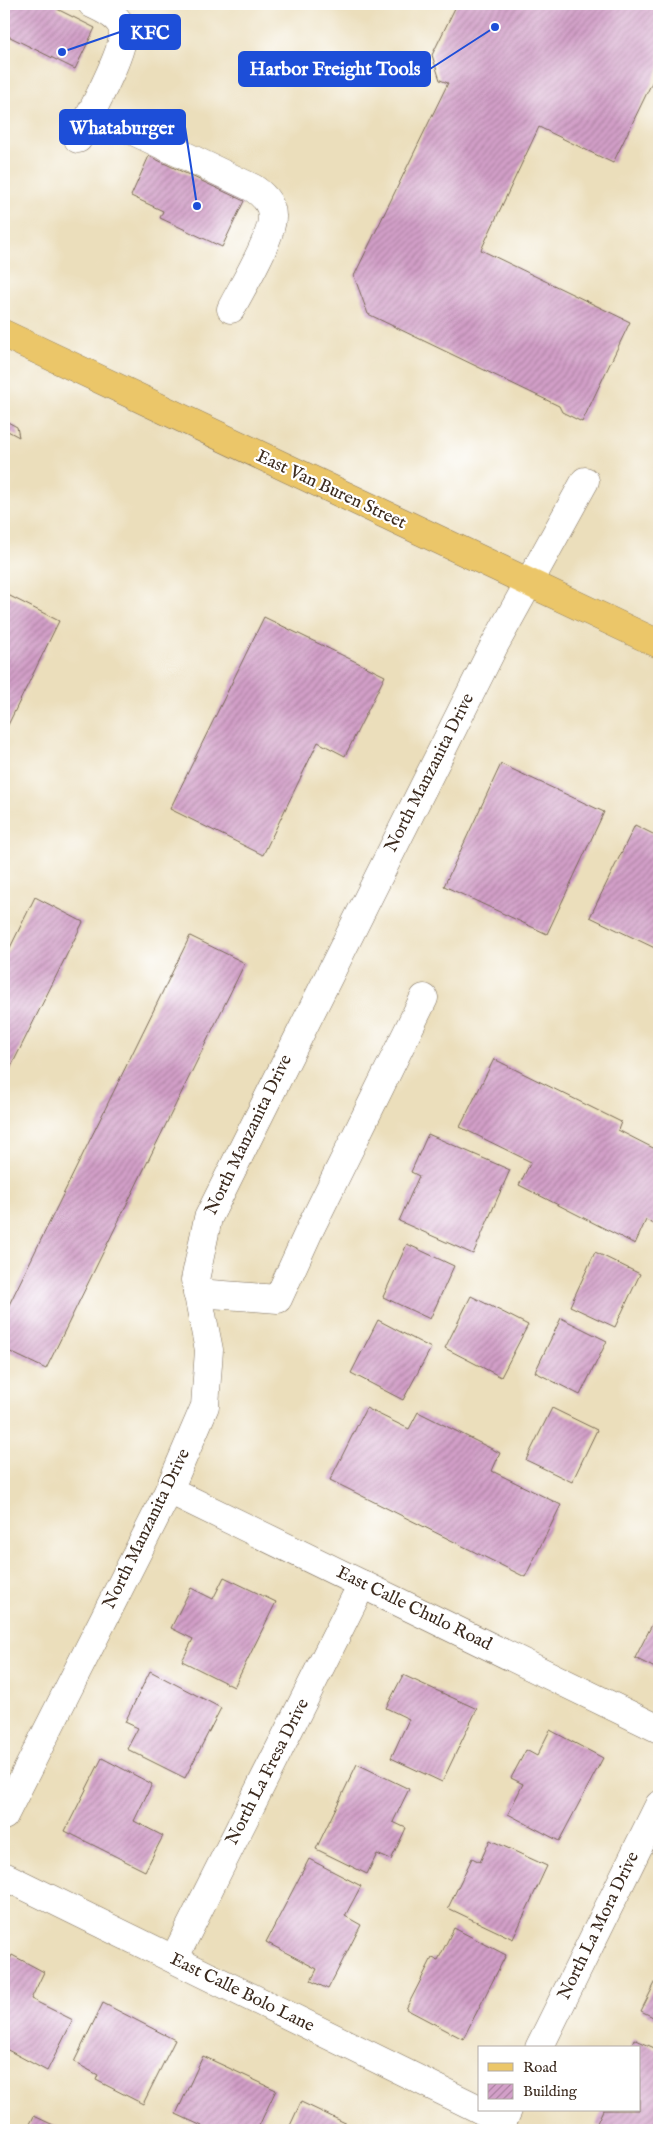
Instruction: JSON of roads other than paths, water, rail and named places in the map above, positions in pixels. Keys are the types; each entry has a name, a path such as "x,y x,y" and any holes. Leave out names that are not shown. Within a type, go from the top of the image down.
{"main road":[{"name":"East Van Buren Street","path":"4,334 659,644"}],"street":[{"path":"78,139 120,50 123,30 117,19 92,4"},
{"path":"131,130 253,188 264,196 273,213 272,228 231,309"},
{"name":"North Manzanita Drive","path":"4,1816 169,1490 205,1406 209,1350 195,1280 208,1218 467,698 528,581 584,480"},
{"path":"197,1293 278,1299 315,1218 424,998"},
{"name":"East Calle Chulo Road","path":"169,1490 659,1729"},
{"name":"North La Fresa Drive","path":"174,1959 362,1584"},
{"name":"North La Mora Drive","path":"540,2046 659,1804"},
{"name":"East Calle Bolo Lane","path":"4,1876 478,2106"}],"place":[{"name":"Harbor Freight Tools","path":"495,27"},
{"name":"KFC","path":"62,52"},
{"name":"Whataburger","path":"197,206"}]}
